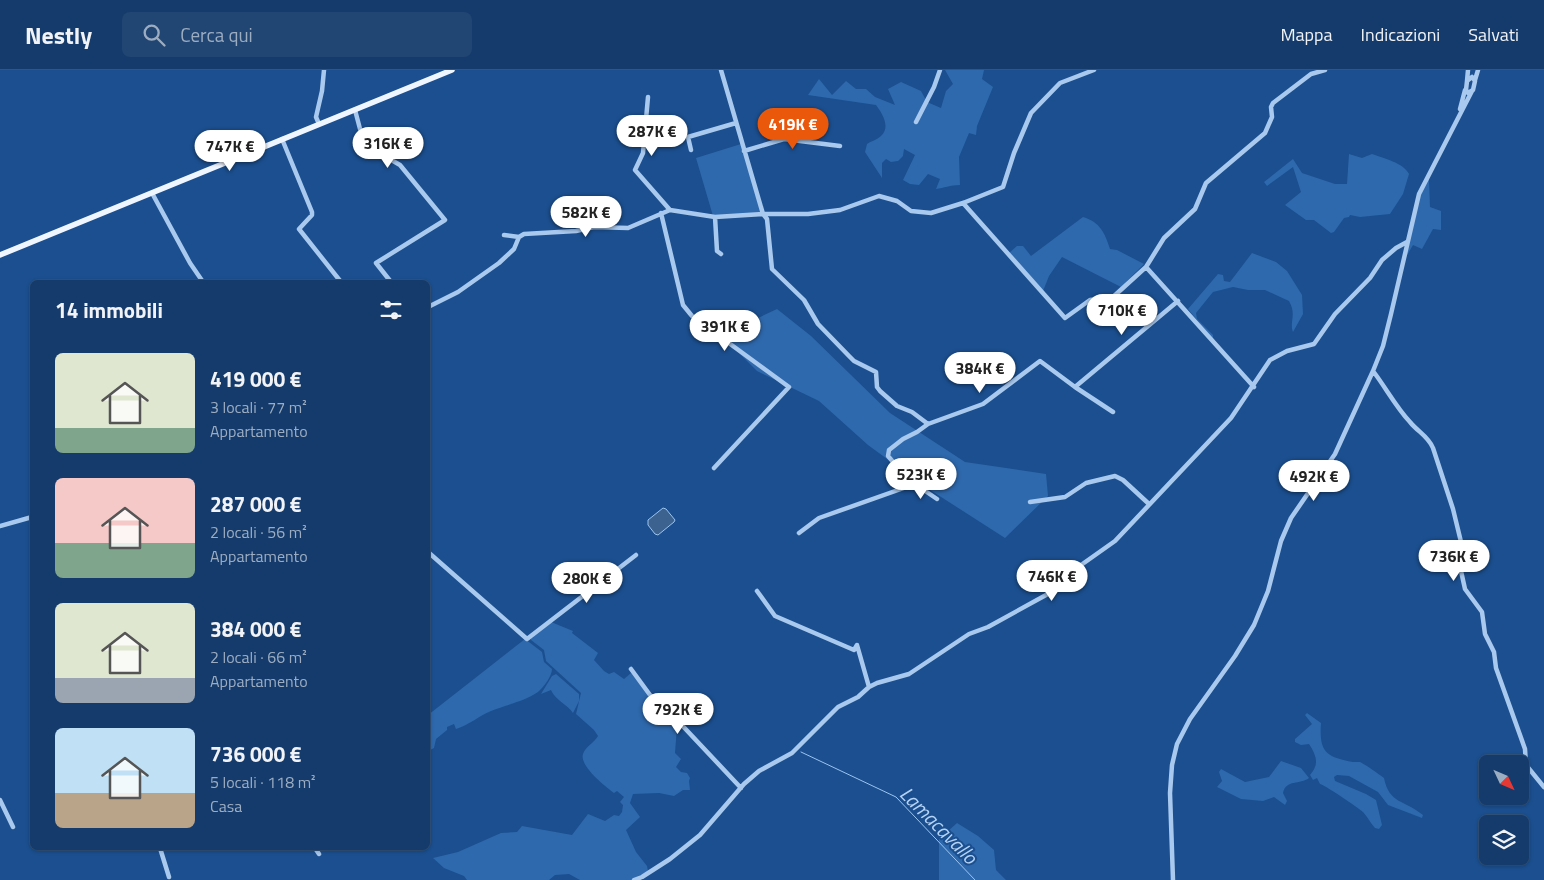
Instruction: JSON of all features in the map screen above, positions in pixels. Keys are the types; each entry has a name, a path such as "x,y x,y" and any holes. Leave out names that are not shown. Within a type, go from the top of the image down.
{"main road":[{"path":"0,255 452,70"}],"street":[{"path":"319,124 316,117 322,91 324,70"},
{"path":"721,70 763,214 768,225 771,267 773,271 804,300 818,324 848,356 876,372 878,375 877,387 880,391 897,406 912,412 926,426"},
{"path":"916,122 934,87 940,70"},
{"path":"430,306 458,292 499,263 514,249 519,237 524,234 594,227 628,228 670,210 715,218 763,214 808,214 840,210 862,200 879,196 896,201 912,211 931,213 964,203 1003,187 1014,153 1031,114 1060,83 1094,70"},
{"path":"964,203 1064,318 1090,300 1114,297 1146,267 1164,238 1186,216 1195,210 1206,183 1265,133 1272,117 1271,107 1273,102 1311,74 1325,70"},
{"path":"1468,70 1473,78"},
{"path":"1457,117 1466,90 1468,70"},
{"path":"1173,880 1170,792 1172,765 1177,744 1190,719 1254,625 1268,591 1281,541 1291,518 1335,454 1373,372 1383,346 1419,194 1472,91 1473,78 1478,70"},
{"path":"1467,81 1473,78"},
{"path":"1466,90 1468,92 1472,91"},
{"path":"648,97 643,153 635,170 670,210"},
{"path":"355,110 364,144 400,165 445,220 376,262 390,280"},
{"path":"691,150 688,137 736,123"},
{"path":"282,139 312,212 312,215 299,229 339,280"},
{"path":"744,151 784,139 840,146"},
{"path":"152,193 190,263 202,280"},
{"path":"661,213 683,305 692,316 789,387 789,390 714,468"},
{"path":"715,218 717,251 721,254"},
{"path":"504,235 519,237"},
{"path":"634,880 670,859 700,835 741,788 759,771 792,753 838,706 858,697 869,687 909,674 969,634 988,627 1046,595 1074,570 1116,541 1231,418 1254,387 1270,360 1287,351 1314,344 1335,314 1370,278 1382,260 1396,248 1407,242"},
{"path":"1146,267 1254,387"},
{"path":"1074,387 1178,301"},
{"path":"938,499 915,484 915,481 894,463 887,453 903,438 926,426 983,404 1040,361 1074,387 1113,412"},
{"path":"1373,372 1405,416 1430,441 1433,448 1453,509 1462,546 1461,571 1465,590 1482,612 1486,634 1494,652 1496,668 1525,749 1526,765 1544,786"},
{"path":"1030,502 1065,497 1086,483 1115,476 1123,480 1149,504"},
{"path":"799,532 819,518 915,484"},
{"path":"0,526 30,518"},
{"path":"430,554 527,639 636,555"},
{"path":"757,591 776,616 854,650 857,645 869,687"},
{"path":"631,669 650,694 662,704 741,788"},
{"path":"0,800 13,827"},
{"path":"161,850 169,877"},
{"path":"316,850 319,854"}],"shaded area":[{"path":"945,70 984,70 982,79 993,87 977,126 976,135 969,133 959,157 960,185 936,189 940,179 928,174 919,185 910,184 903,180 915,155 904,149 903,156 898,161 891,162 886,159 882,163 882,178 865,152 867,144 879,137 885,128 883,116 876,105 808,95 819,79 832,95 846,81 856,89 866,89 875,97 895,105 888,89 901,82 921,91 927,102 941,108 946,91 953,84"},
{"path":"741,144 763,214 713,216 696,158"},
{"path":"1349,154 1362,158 1372,154 1393,161 1403,167 1409,174 1403,194 1390,214 1360,217 1350,215 1344,218 1334,232 1331,233 1314,220 1306,220 1285,205 1301,192 1293,167 1267,186 1264,182 1293,159 1302,173 1335,184 1347,184"},
{"path":"1427,179 1429,180 1430,207 1441,211 1441,230 1433,229 1422,249 1413,245 1406,257 1414,211"},
{"path":"1083,217 1098,225 1110,249 1117,250 1144,264 1121,287 1062,257 1049,276 1043,291 1009,253 1017,246 1023,246 1031,256"},
{"path":"1252,253 1276,262 1287,271 1302,295 1303,314 1293,332 1293,314 1289,301 1265,290 1248,290 1233,287 1213,292 1196,313 1197,319 1213,335 1213,338 1229,359 1188,309 1218,274 1223,275 1224,281 1230,282"},
{"path":"777,309 811,336 890,413 965,462 1046,474 1048,496 1005,538 924,486 868,445 819,401 757,371 727,341 739,327"},
{"path":"663,508 675,520 658,535 648,525 648,520"},
{"path":"551,622 573,631 572,633 598,653 594,660 604,671 609,674 614,672 624,679 631,673 663,709 661,711 664,714 670,715 681,726 677,727 675,753 681,759 676,767 681,772 687,773 690,778 690,790 683,790 674,796 659,793 633,794 630,803 640,817 626,830 636,852 647,866 648,871 631,880 580,880 569,874 555,875 549,880 467,880 464,876 444,868 433,858 458,852 501,833 517,832 522,826 572,835 588,814 605,821 614,815 619,816 622,812 623,805 620,802 624,797 617,791 614,793 600,781 589,770 583,759 584,752 598,736 576,714 581,693 546,661 544,650 531,640"},
{"path":"525,639 542,652 544,662 552,669 549,678 538,692 491,711 456,729 454,724 447,727 447,730 436,739 434,748 430,750 430,713"},
{"path":"556,674 579,694 579,701 573,713 555,697 551,690 541,694 552,676"},
{"path":"1307,713 1321,723 1321,740 1330,755 1344,760 1360,762 1384,778 1390,793 1399,801 1423,815 1422,818 1388,805 1378,792 1349,776 1337,775 1334,777 1335,781 1376,800 1382,825 1379,829 1375,828 1360,810 1320,784 1317,778 1313,780 1310,775 1316,763 1314,752 1309,744 1301,745 1295,742 1295,739 1312,724 1305,715"},
{"path":"1281,761 1301,768 1309,778 1287,786 1283,793 1287,801 1285,805 1274,797 1263,801 1241,799 1217,787 1222,781 1219,772 1221,769 1245,782 1269,777"},
{"path":"957,823 978,836 994,850 996,870 1006,880 939,880 939,839"}],"waterway":[{"name":"Lamacavallo","path":"801,752 896,797 975,880"}]}
